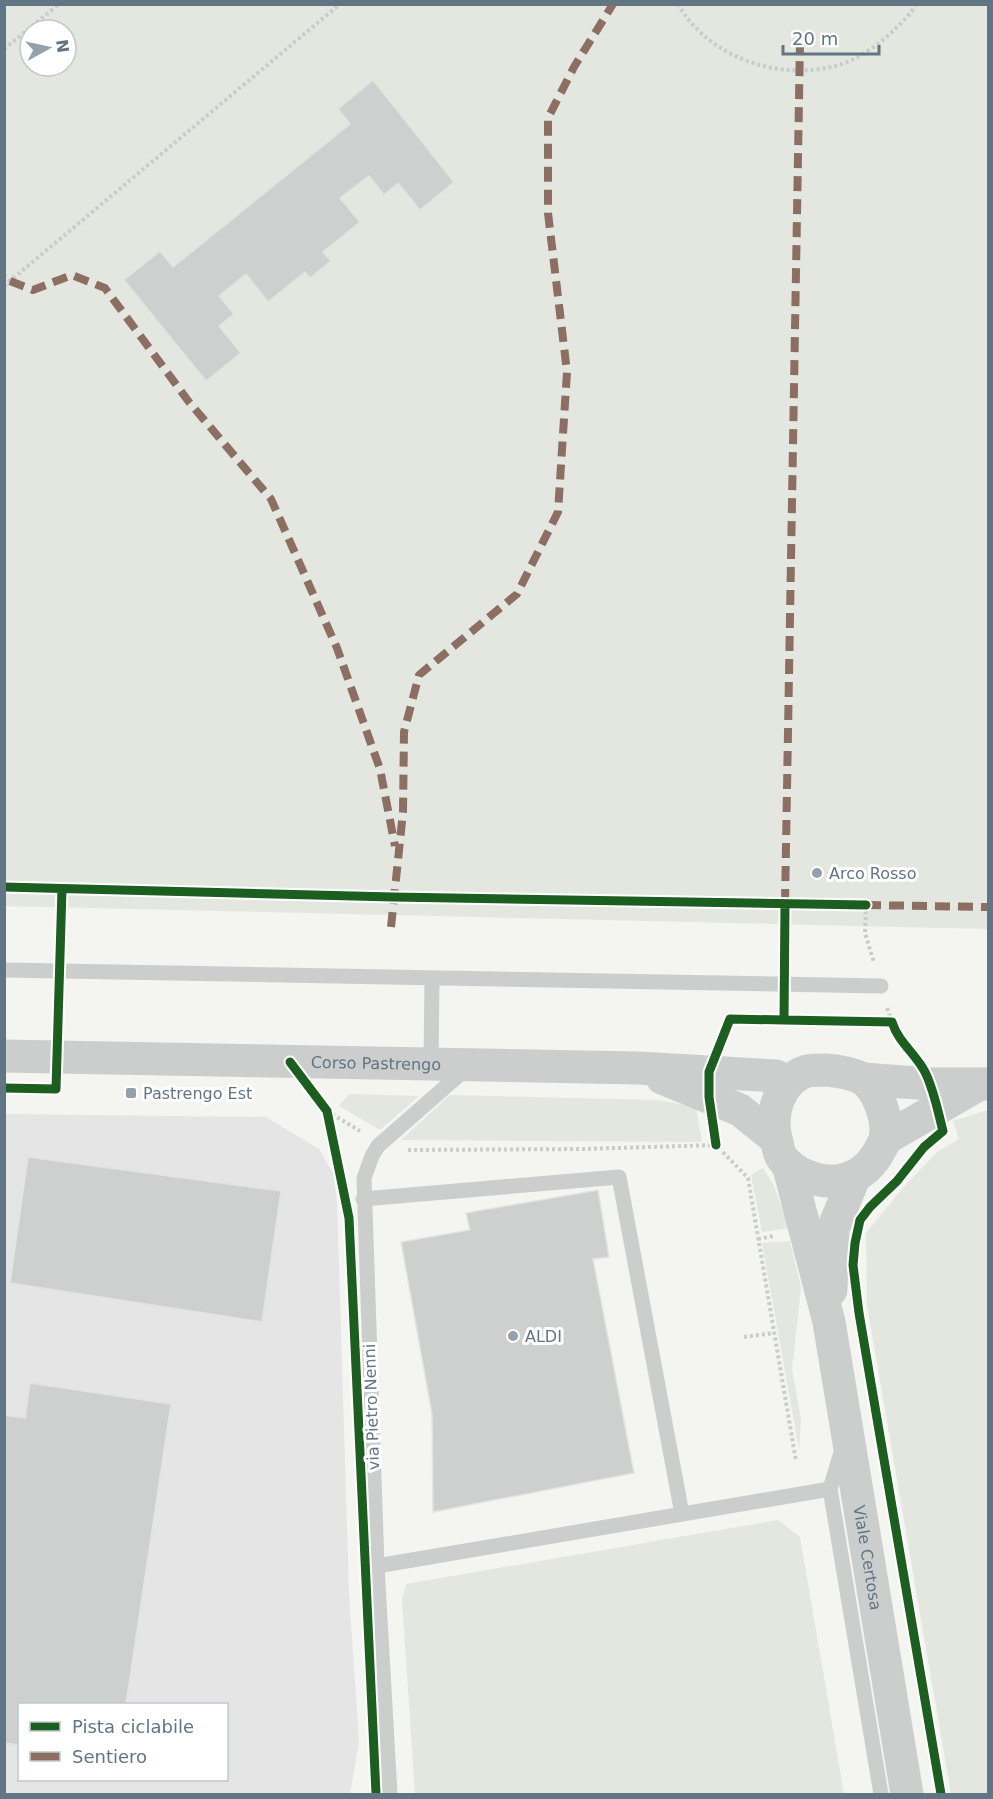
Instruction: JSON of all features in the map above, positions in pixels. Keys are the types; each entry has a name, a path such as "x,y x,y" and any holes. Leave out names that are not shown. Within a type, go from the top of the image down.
{"street":[{"name":"Corso Pastrengo","path":"4,1056 638,1068 776,1076 789,1082"},
{"name":"Corso Pastrengo","path":"638,1068 740,1110 782,1151"},
{"path":"809,1071 838,1071 863,1079 930,1084 984,1084 885,1139 870,1164 854,1178 830,1183 814,1180 795,1171 782,1151 773,1125 774,1110 789,1082 809,1071"},
{"path":"863,1079 877,1094 883,1109 885,1139"},
{"name":"Viale Certosa","path":"782,1151 830,1322 907,1794"},
{"name":"Viale Certosa","path":"830,1322 834,1229 854,1178"}],"lane":[{"path":"4,970 881,986"},
{"path":"431,1064 432,978"},
{"name":"via Pietro Nenni","path":"390,1794 377,1566 364,1178 378,1146 471,1065"},
{"path":"363,1199 619,1177 682,1514"},
{"path":"848,1430 830,1489 881,1794"},
{"path":"377,1566 830,1489"}],"path":[{"path":"4,49 58,4"},
{"path":"4,286 340,4"},
{"path":"678,4 685,17 717,47 756,66 799,71 842,64 881,43 916,4"},
{"path":"4,275 10,281"},
{"path":"855,905 866,905"},
{"path":"880,1022 892,1022"},
{"path":"709,1097 716,1145"},
{"path":"744,1337 774,1333"}],"shaded area":[{"path":"5,5 988,5 988,929 5,906"},
{"path":"349,1094 419,1096 380,1130 339,1106"},
{"path":"450,1095 658,1100 696,1107 702,1142 401,1140"},
{"path":"988,1110 988,1794 951,1794 867,1305 866,1233 902,1189 937,1152 959,1139 953,1121"},
{"path":"5,1114 266,1117 319,1149 333,1173 337,1201 349,1594 359,1741 350,1794 5,1794"},
{"path":"763,1168 774,1186 789,1228 762,1232 751,1175"},
{"path":"790,1241 801,1288 792,1369 801,1420 799,1450 762,1243"},
{"path":"778,1520 800,1537 844,1794 415,1794 402,1600 406,1584"}],"building":[{"path":"373,80 454,182 420,210 398,183 384,195 369,176 340,198 360,222 323,252 331,261 310,278 305,272 268,302 246,274 219,296 234,314 219,326 241,353 206,381 124,280 160,251 173,267 350,124 338,109"},
{"path":"28,1157 281,1191 262,1322 10,1283"},
{"name":"ALDI","path":"598,1190 609,1257 593,1259 634,1473 433,1512 432,1414 401,1242 470,1230 466,1213"},
{"path":"30,1383 171,1404 126,1703 18,1703 18,1745 4,1743 4,1415 25,1418"}],"marked path":[{"path":"391,927 403,812 404,732 419,675 517,594 558,512 567,372 548,213 548,118 574,67 613,4"},
{"path":"785,904 800,42"},
{"path":"10,281 33,290 72,275 105,288 189,402 271,499 337,648 380,769 395,846"},
{"path":"866,905 988,907"}],"cycle path":[{"path":"4,887 393,897 866,905"},
{"path":"4,1088 56,1089 62,889"},
{"path":"785,904 784,1020 892,1022 898,1036 925,1072 943,1131 924,1147 897,1181 860,1220 853,1265 859,1313 941,1794"},
{"path":"716,1145 709,1097 709,1072 730,1019 784,1020"},
{"path":"290,1062 327,1111 349,1218 376,1794"}],"place":[{"name":"Arco Rosso","path":"817,873"},
{"name":"Pastrengo Est","path":"131,1093"},
{"name":"ALDI","path":"513,1336"}]}
